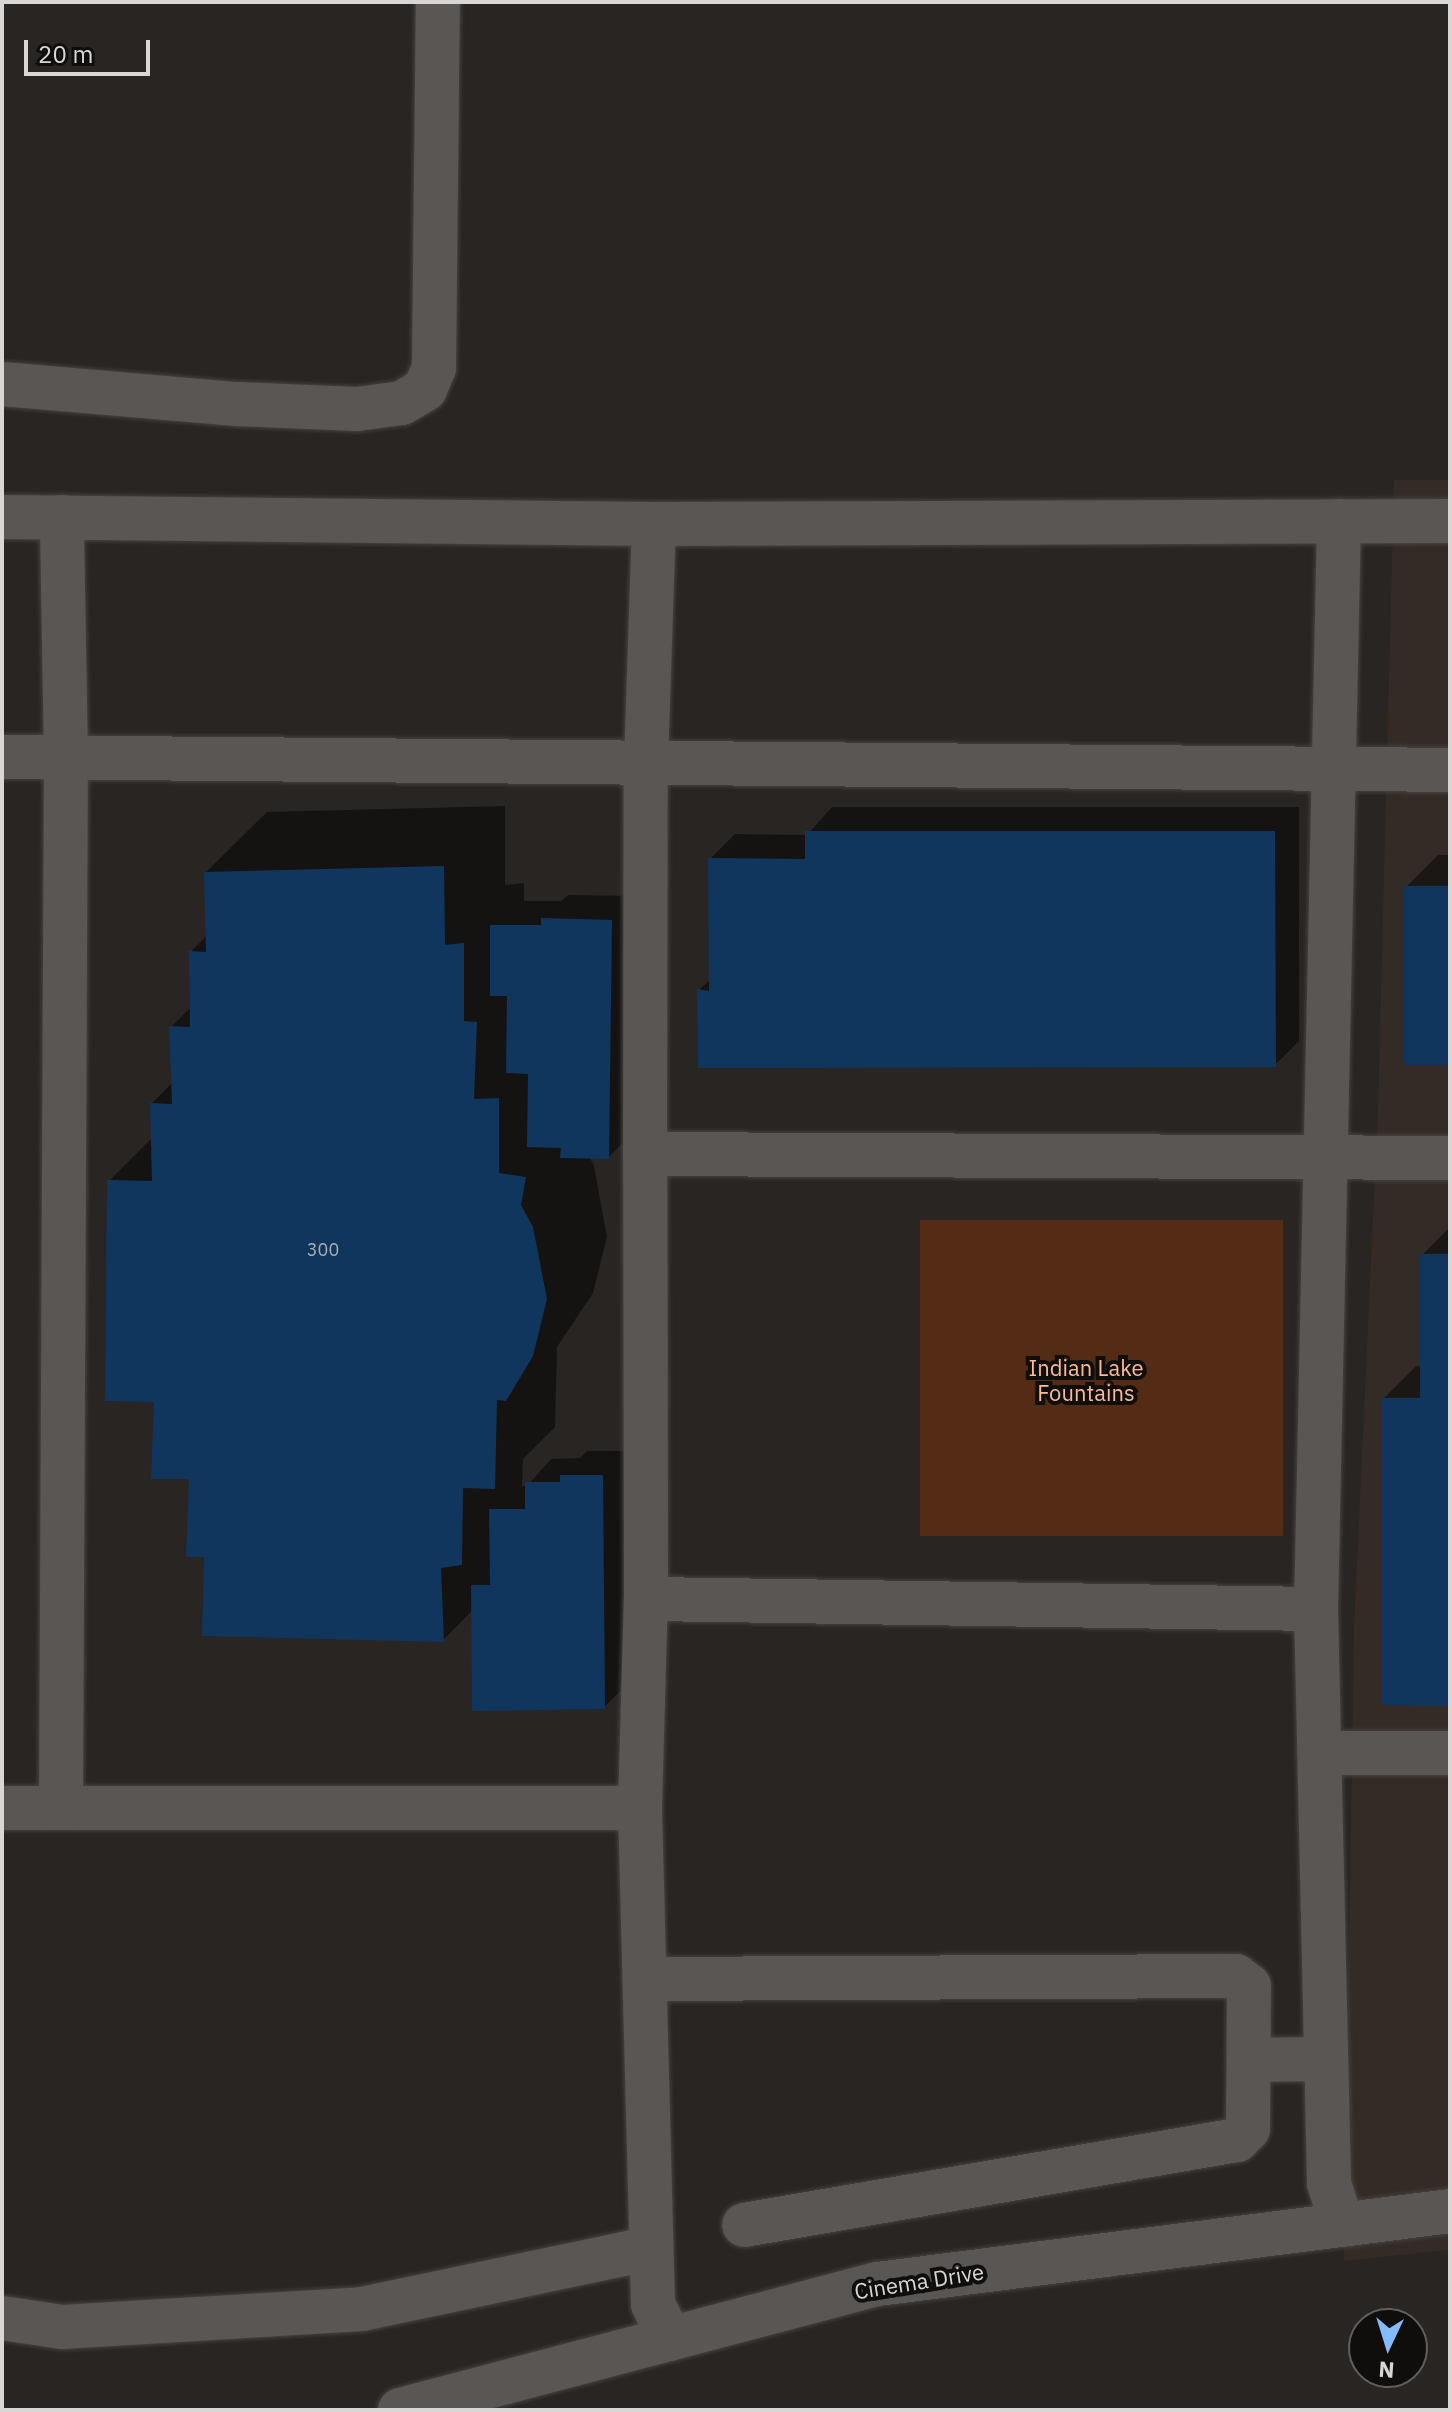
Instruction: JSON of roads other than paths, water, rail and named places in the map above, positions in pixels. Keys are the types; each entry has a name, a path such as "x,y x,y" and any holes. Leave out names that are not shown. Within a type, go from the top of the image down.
{"street":[{"path":"2,384 237,404 357,409 402,403 425,389 434,368 438,2"},
{"path":"2,517 654,524 1450,521"},
{"path":"61,1808 66,758 62,517"},
{"path":"1339,521 1316,1609 1329,2183 1342,2225"},
{"path":"654,524 646,763 646,1599 640,1808 653,2304 670,2339"},
{"path":"2,757 1450,770"},
{"path":"645,1154 1450,1158"},
{"path":"646,1599 1316,1609"},
{"path":"1319,1753 1450,1753"},
{"path":"2,1808 640,1808"},
{"path":"645,1979 1236,1976 1249,1986 1248,2129 1237,2140 744,2225"},
{"path":"1249,2060 1326,2059"},
{"name":"Cinema Drive","path":"400,2410 878,2284 1450,2211"},
{"path":"2,2318 62,2327 362,2309 651,2248"}],"park label":[{"name":"Indian Lake Fountains","path":"1086,1380"}]}
